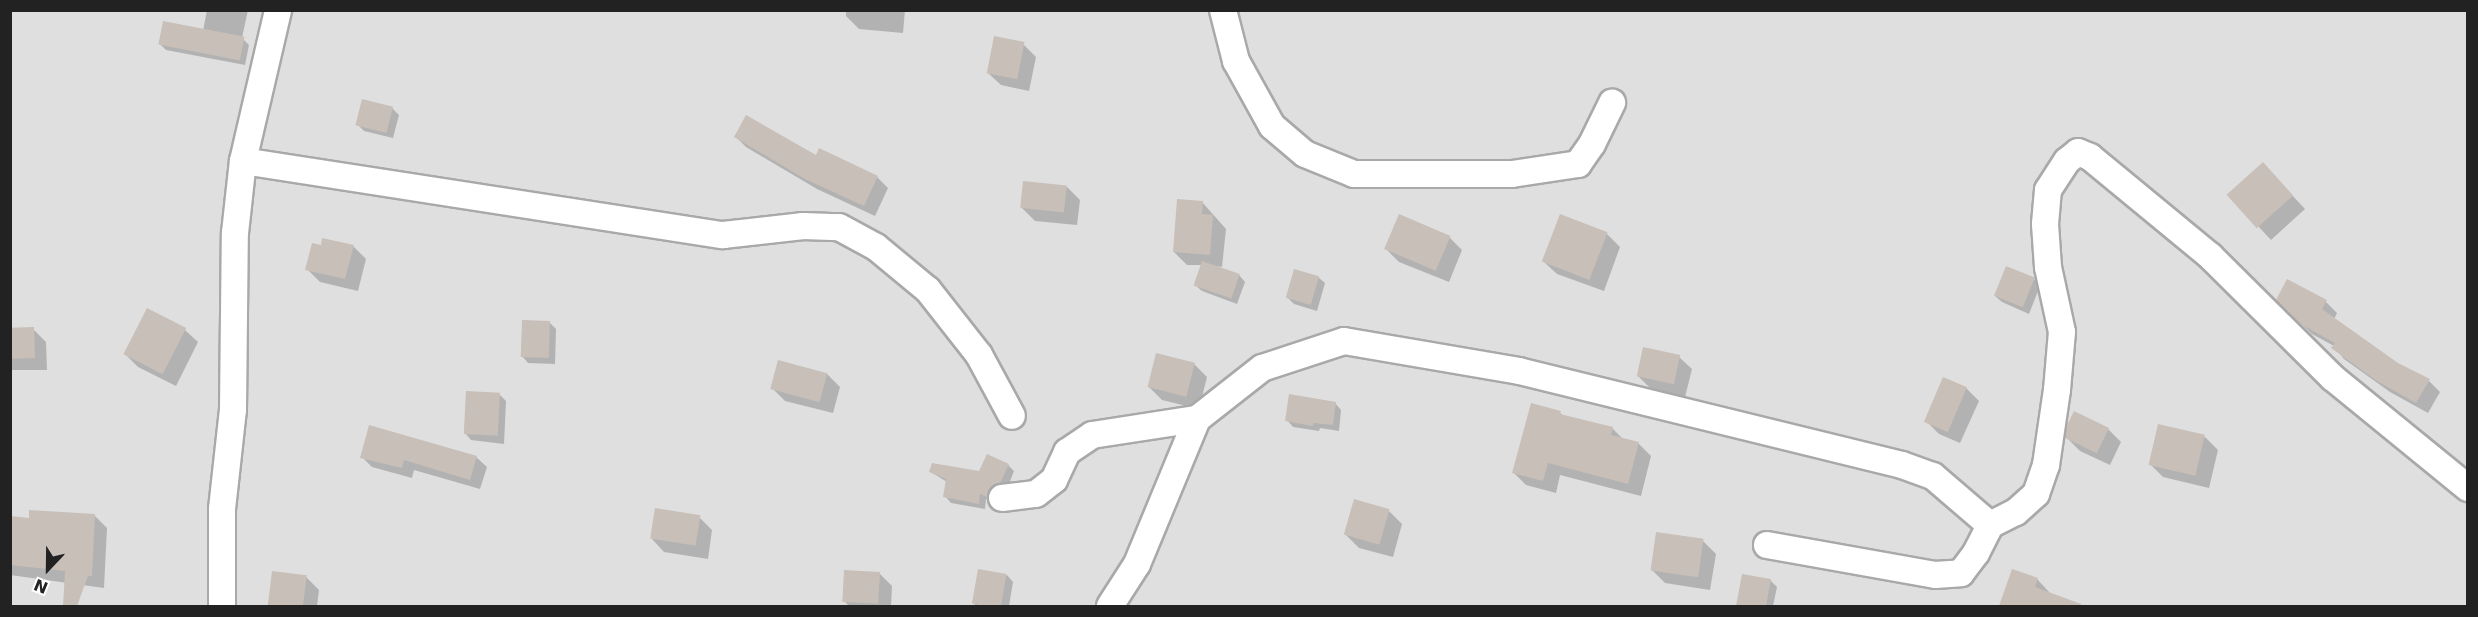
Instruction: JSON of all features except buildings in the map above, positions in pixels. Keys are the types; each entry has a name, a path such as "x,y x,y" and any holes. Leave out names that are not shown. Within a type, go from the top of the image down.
{"street":[{"path":"222,606 222,509 233,410 235,233 243,161 278,10"},
{"path":"1223,10 1236,61 1272,126 1305,154 1354,174 1512,174 1578,164 1593,144 1612,103"},
{"path":"1767,545 1935,574 1961,573 1976,553 1990,525 2016,512 2036,494 2046,465 2057,390 2062,332 2048,267 2045,224 2048,190 2067,161 2078,152 2090,157 2210,256 2333,378 2468,488"},
{"path":"243,161 723,235 803,226 839,227 876,247 928,290 979,355 1012,416"},
{"path":"1002,498 1036,494 1054,480 1067,452 1092,435 1197,418 1262,368 1344,341 1519,371 1902,465 1932,476 1990,525"},
{"path":"1110,606 1137,564 1197,418"}],"shaded area":[{"path":"11,11 2467,11 2467,606 11,606"}]}
